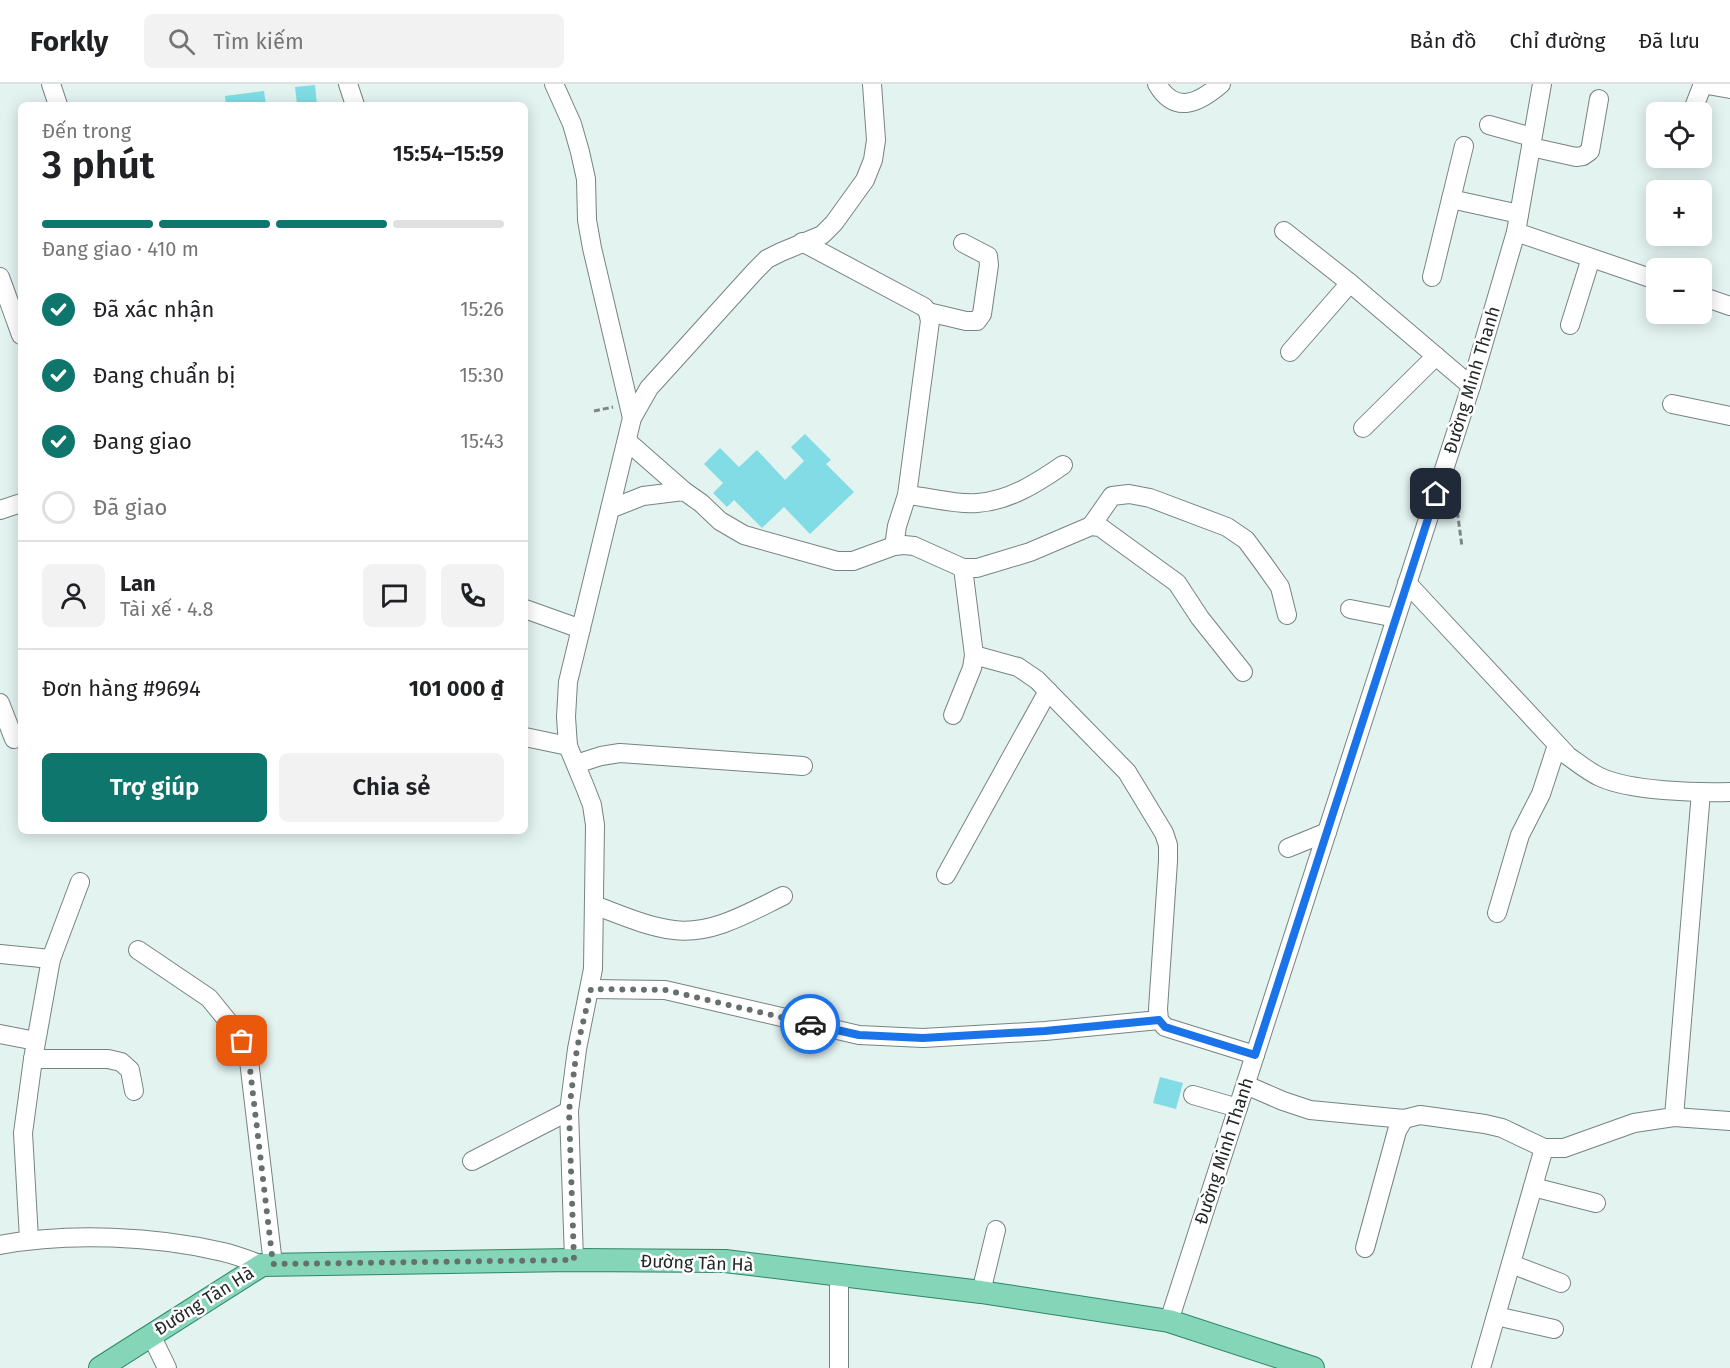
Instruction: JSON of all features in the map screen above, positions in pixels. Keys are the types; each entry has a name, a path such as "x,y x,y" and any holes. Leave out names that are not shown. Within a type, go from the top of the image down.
{"main road":[{"name":"Đường Tân Hà","path":"100,1368 268,1264 574,1260 725,1261 981,1292 1170,1321 1313,1368"}],"street":[{"path":"51,84 57,102"},
{"path":"348,84 355,102"},
{"path":"554,84 572,124 580,152 586,179 587,220 592,248 632,418"},
{"path":"574,1260 569,1111 577,1048 591,989 593,969 595,825 592,806 568,746 566,717 568,682 632,418 649,388 755,271 767,259 822,234 834,223 865,180 873,160 876,140 872,84"},
{"path":"1157,84 1170,98 1181,103 1195,103 1221,84"},
{"name":"Đường Minh Thanh","path":"1170,1321 1471,386 1517,223 1542,84"},
{"path":"1696,102 1702,84 1730,89"},
{"path":"1489,125 1576,157 1583,156 1590,151 1599,99"},
{"path":"1432,277 1464,146"},
{"path":"1451,199 1517,223 1591,258 1646,277"},
{"path":"1284,231 1350,283 1471,386"},
{"path":"802,242 924,307 928,312 930,321 907,495 897,526 894,546"},
{"path":"928,312 966,321 977,321 982,314 989,264 988,256 963,243"},
{"path":"1570,325 1591,258"},
{"path":"0,278 18,327"},
{"path":"1290,352 1350,283"},
{"path":"1712,300 1730,306"},
{"path":"1363,428 1436,356"},
{"path":"1672,404 1730,416"},
{"path":"627,441 720,521 744,536 837,561 853,561 894,546 914,546 963,568 977,568 1030,552 1091,526 1100,527 1177,582 1200,618 1243,672"},
{"path":"907,495 959,502 986,502 1016,493 1063,465"},
{"path":"610,509 643,496 684,491"},
{"path":"1091,526 1112,496 1129,494 1149,498 1227,527 1246,540 1263,562 1280,587 1287,615"},
{"path":"0,510 18,504"},
{"path":"953,715 972,668 974,655 963,568"},
{"path":"1407,583 1568,756 1599,776 1626,786 1730,792"},
{"path":"1350,609 1396,618"},
{"path":"528,610 581,629"},
{"path":"974,655 1018,667 1038,680 1127,772 1164,833 1168,845 1159,1020 1165,1027 1255,1055"},
{"path":"946,876 1048,691"},
{"path":"0,703 14,739"},
{"path":"528,738 568,746"},
{"path":"1497,913 1520,836 1542,794 1557,745"},
{"path":"576,764 620,753 803,766"},
{"path":"1674,1117 1701,792"},
{"path":"1288,848 1327,831"},
{"path":"29,1239 23,1133 33,1059 51,959 80,882"},
{"path":"594,905 673,930 694,930 713,927 783,896"},
{"path":"0,1245 29,1239 82,1237 160,1242 224,1252 268,1264 248,1052 236,1030 209,999 138,950"},
{"path":"0,954 51,959"},
{"path":"591,989 665,990 859,1035 891,1037 923,1038 1034,1032 1159,1020"},
{"path":"0,1034 36,1041"},
{"path":"33,1059 108,1059 121,1062 130,1070 134,1090"},
{"path":"1246,1084 1283,1101 1310,1110 1404,1119 1420,1115 1485,1124 1502,1128 1544,1148 1564,1148 1634,1123 1674,1117 1730,1121"},
{"path":"1193,1095 1238,1108"},
{"path":"472,1161 569,1111"},
{"path":"1365,1248 1397,1131 1404,1119"},
{"path":"1481,1368 1544,1148"},
{"path":"1533,1187 1596,1203"},
{"path":"981,1292 996,1230"},
{"path":"1511,1264 1561,1283"},
{"path":"839,1275 839,1368"},
{"path":"1496,1316 1554,1329"},
{"path":"151,1335 167,1368"}],"path":[{"path":"1455,493 1462,547"}],"building":[{"path":"315,85 317,102 297,102 295,87"},
{"path":"264,91 266,102 226,102 225,96"},
{"path":"805,434 831,460 826,464 854,492 810,534 784,507 762,528 734,500 727,507 713,493 723,483 704,464 720,448 739,467 757,450 785,480 804,461 791,447"},
{"path":"1160,1077 1183,1083 1176,1109 1153,1103"}],"way so far":[{"path":"242,1041 248,1052 273,1264 574,1260 570,1092 583,1018 591,989 665,990 810,1024"}],"route":[{"path":"810,1024 859,1035 923,1038 1045,1031 1159,1020 1165,1027 1255,1055 1436,494"}]}
